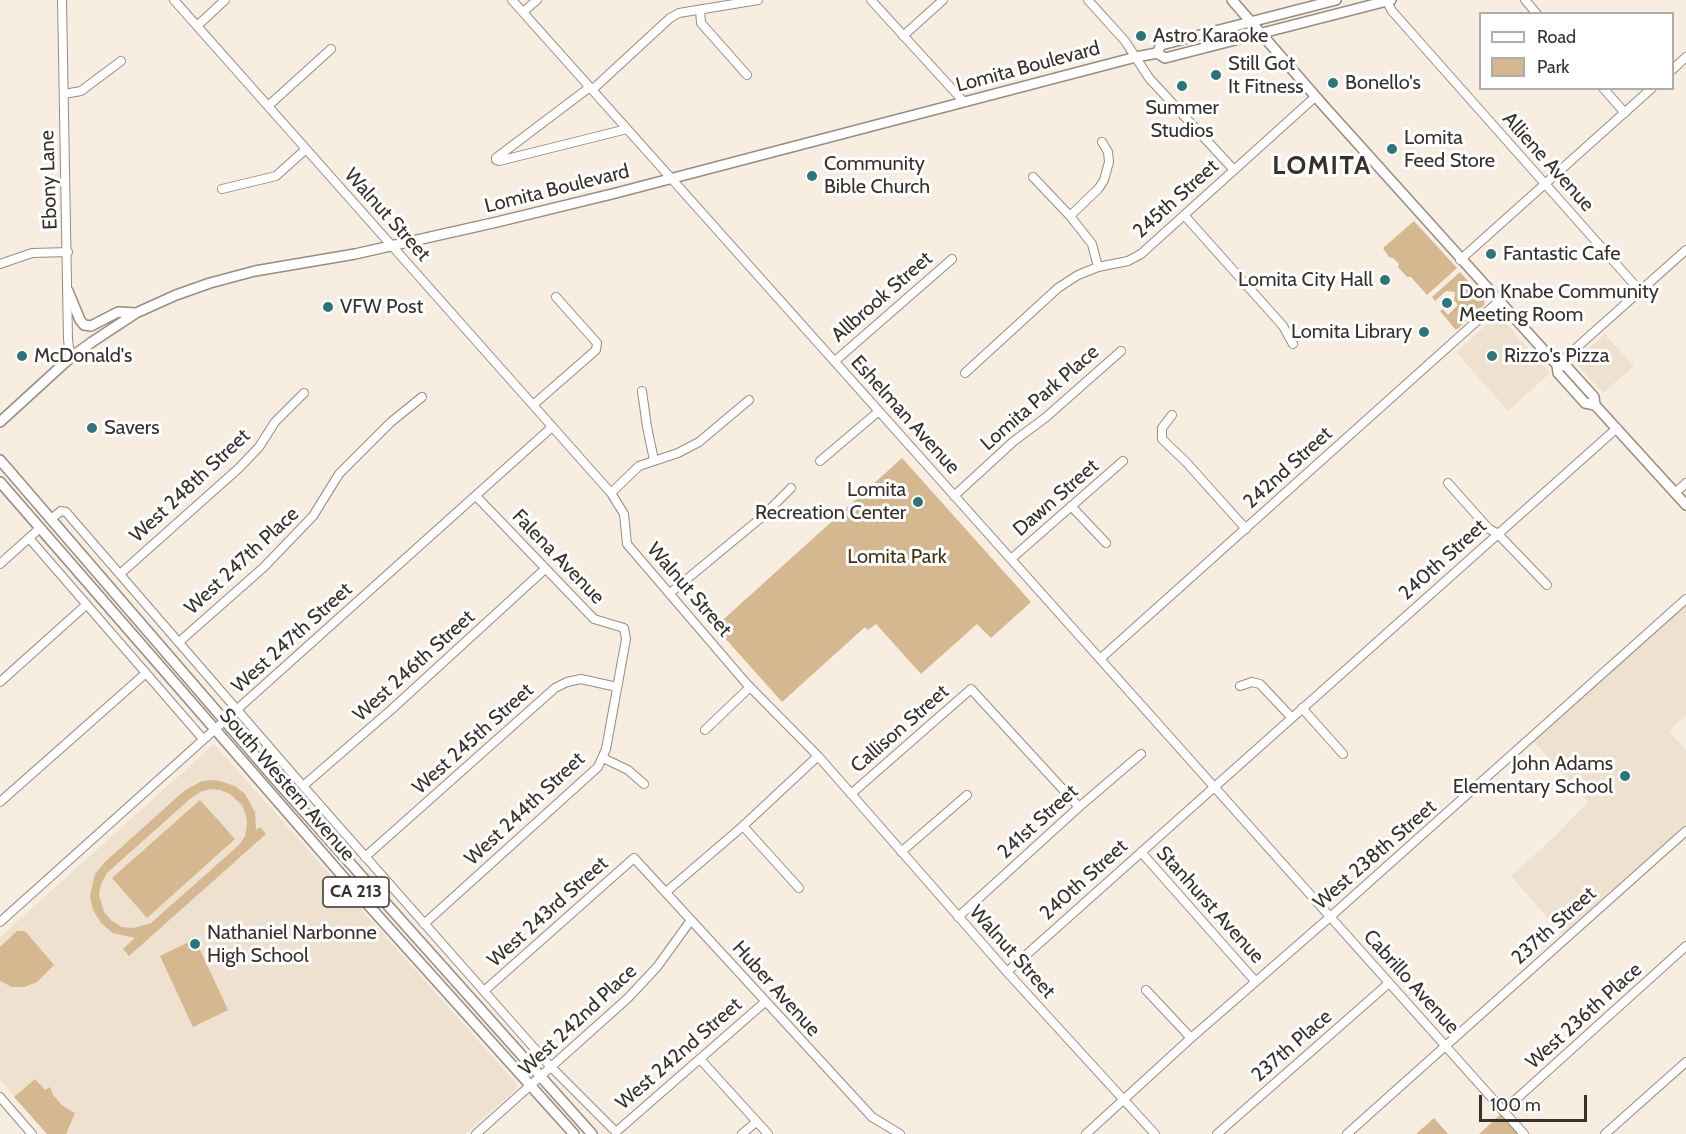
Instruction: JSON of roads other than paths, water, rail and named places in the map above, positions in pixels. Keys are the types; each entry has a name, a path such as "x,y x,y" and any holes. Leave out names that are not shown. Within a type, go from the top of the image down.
{"main road":[{"path":"1232,0 1460,260 1557,365 1566,366 1594,397 1595,405 1686,505"},
{"name":"Lomita Boulevard","path":"1157,53 1161,45 1336,0"},
{"name":"Lomita Boulevard","path":"0,422 70,358 136,313 176,295 214,282 255,271 342,256 497,222 1136,57 1157,53 1165,58 1388,0"},
{"path":"68,291 84,325 92,326 118,312 136,313"},
{"name":"South Western Avenue","path":"0,460 275,779 592,1134"},
{"name":"South Western Avenue","path":"0,482 214,729 574,1134"}],"street":[{"name":"Ebony Lane","path":"62,0 70,358"},
{"name":"Walnut Street","path":"174,0 611,493 624,514 627,544 750,687 818,756 958,917 1155,1134"},
{"path":"197,26 225,0"},
{"name":"Eshelman Avenue","path":"512,0 1273,853"},
{"path":"523,12 537,0"},
{"path":"627,129 496,160 591,89 670,18 679,13 758,0"},
{"path":"871,0 964,102"},
{"path":"903,36 944,0"},
{"path":"1088,0 1125,41 1149,78 1234,170"},
{"name":"Alliene Avenue","path":"1388,0 1392,11 1640,291"},
{"path":"1525,0 1535,12"},
{"path":"700,10 701,23 747,75"},
{"path":"268,106 331,50"},
{"path":"1674,68 1686,57"},
{"path":"64,94 81,91 121,61"},
{"path":"1605,90 1625,113"},
{"path":"1460,260 1650,90"},
{"name":"245th Street","path":"965,373 1058,288 1078,275 1098,267 1128,261 1141,254 1315,97"},
{"path":"1070,216 1099,188 1104,180 1109,162 1108,152 1102,142"},
{"path":"222,189 276,176 306,149"},
{"path":"1033,177 1070,216 1092,244 1098,267"},
{"path":"1184,214 1284,326 1293,344"},
{"path":"1557,365 1686,250"},
{"path":"0,264 32,253 68,252"},
{"name":"Allbrook Street","path":"835,361 952,259"},
{"path":"533,405 596,350 597,343 556,297"},
{"name":"242nd Street","path":"1100,659 1498,302"},
{"name":"Lomita Park Place","path":"954,496 1014,441 1046,418 1120,351"},
{"path":"642,391 646,427 654,460"},
{"name":"West 248th Street","path":"120,574 238,468 259,447 276,423 304,393"},
{"name":"West 247th Place","path":"178,642 264,567 313,516 339,474 390,422 422,397"},
{"path":"611,493 639,466 678,453 699,442 749,400"},
{"path":"820,461 879,411"},
{"path":"1172,415 1162,428 1162,439 1245,529"},
{"name":"West 247th Street","path":"0,922 552,427"},
{"name":"240th Street","path":"1008,973 1617,428"},
{"name":"Dawn Street","path":"1011,559 1122,461"},
{"path":"1448,483 1489,529 1497,533 1546,585"},
{"path":"1675,493 1686,483"},
{"path":"670,592 762,517 791,488"},
{"name":"Falena Avenue","path":"476,496 594,619 624,628"},
{"path":"1071,506 1106,543"},
{"name":"South Western Avenue","path":"51,519 61,511 66,512 424,924 550,1066 616,1132"},
{"path":"0,564 40,528"},
{"name":"South Western Avenue","path":"28,538 203,739"},
{"name":"West 246th Street","path":"303,786 392,709 545,568"},
{"name":"West 238th Street","path":"1086,1134 1686,599"},
{"path":"0,682 87,605"},
{"name":"West 244th Street","path":"424,924 591,775 603,758 626,639 624,628"},
{"path":"0,802 146,673"},
{"name":"West 245th Street","path":"365,857 555,688 581,679 617,687"},
{"path":"1240,686 1252,682 1260,684 1292,718"},
{"path":"705,730 750,687"},
{"name":"Callison Street","path":"851,794 970,689 1079,807"},
{"path":"1302,708 1343,754"},
{"name":"241st Street","path":"958,917 1141,754"},
{"path":"666,892 744,826 818,756"},
{"path":"603,758 628,770 644,784"},
{"path":"901,852 967,795"},
{"path":"744,826 799,888"},
{"name":"237th Street","path":"1347,1134 1686,831"},
{"name":"Stanhurst Avenue","path":"1141,852 1255,981"},
{"name":"Cabrillo Avenue","path":"1273,853 1524,1134"},
{"name":"Huber Avenue","path":"634,858 872,1118 900,1134"},
{"name":"West 243rd Street","path":"484,990 634,858"},
{"name":"West 242nd Place","path":"476,1134 643,982 657,967 691,920"},
{"name":"West 236th Place","path":"1503,1111 1686,946"},
{"name":"237th Place","path":"1217,1134 1389,983"},
{"path":"1146,990 1191,1038"},
{"name":"West 242nd Street","path":"616,1132 765,1002"},
{"path":"700,1059 768,1134"},
{"path":"1605,1134 1686,1062"},
{"path":"0,1097 32,1134"},
{"path":"742,1134 756,1122"}],"place":[{"name":"Astro Karaoke","path":"1141,36"},
{"name":"Still Got It Fitness","path":"1216,75"},
{"name":"Bonello's","path":"1333,83"},
{"name":"Summer Studios","path":"1182,86"},
{"name":"Lomita Feed Store","path":"1392,149"},
{"name":"Community Bible Church","path":"812,176"},
{"name":"Fantastic Cafe","path":"1491,254"},
{"name":"Lomita City Hall","path":"1385,280"},
{"name":"Don Knabe Community Meeting Room","path":"1447,303"},
{"name":"VFW Post","path":"328,307"},
{"name":"Lomita Library","path":"1424,332"},
{"name":"McDonald's","path":"22,356"},
{"name":"Rizzo's Pizza","path":"1492,356"},
{"name":"Savers","path":"92,428"},
{"name":"Lomita Recreation Center","path":"918,502"},
{"name":"John Adams Elementary School","path":"1625,776"},
{"name":"Nathaniel Narbonne High School","path":"195,944"}],"district":[{"name":"LOMITA","path":"1322,166"}],"park label":[{"name":"Lomita Park","path":"897,557"}]}
